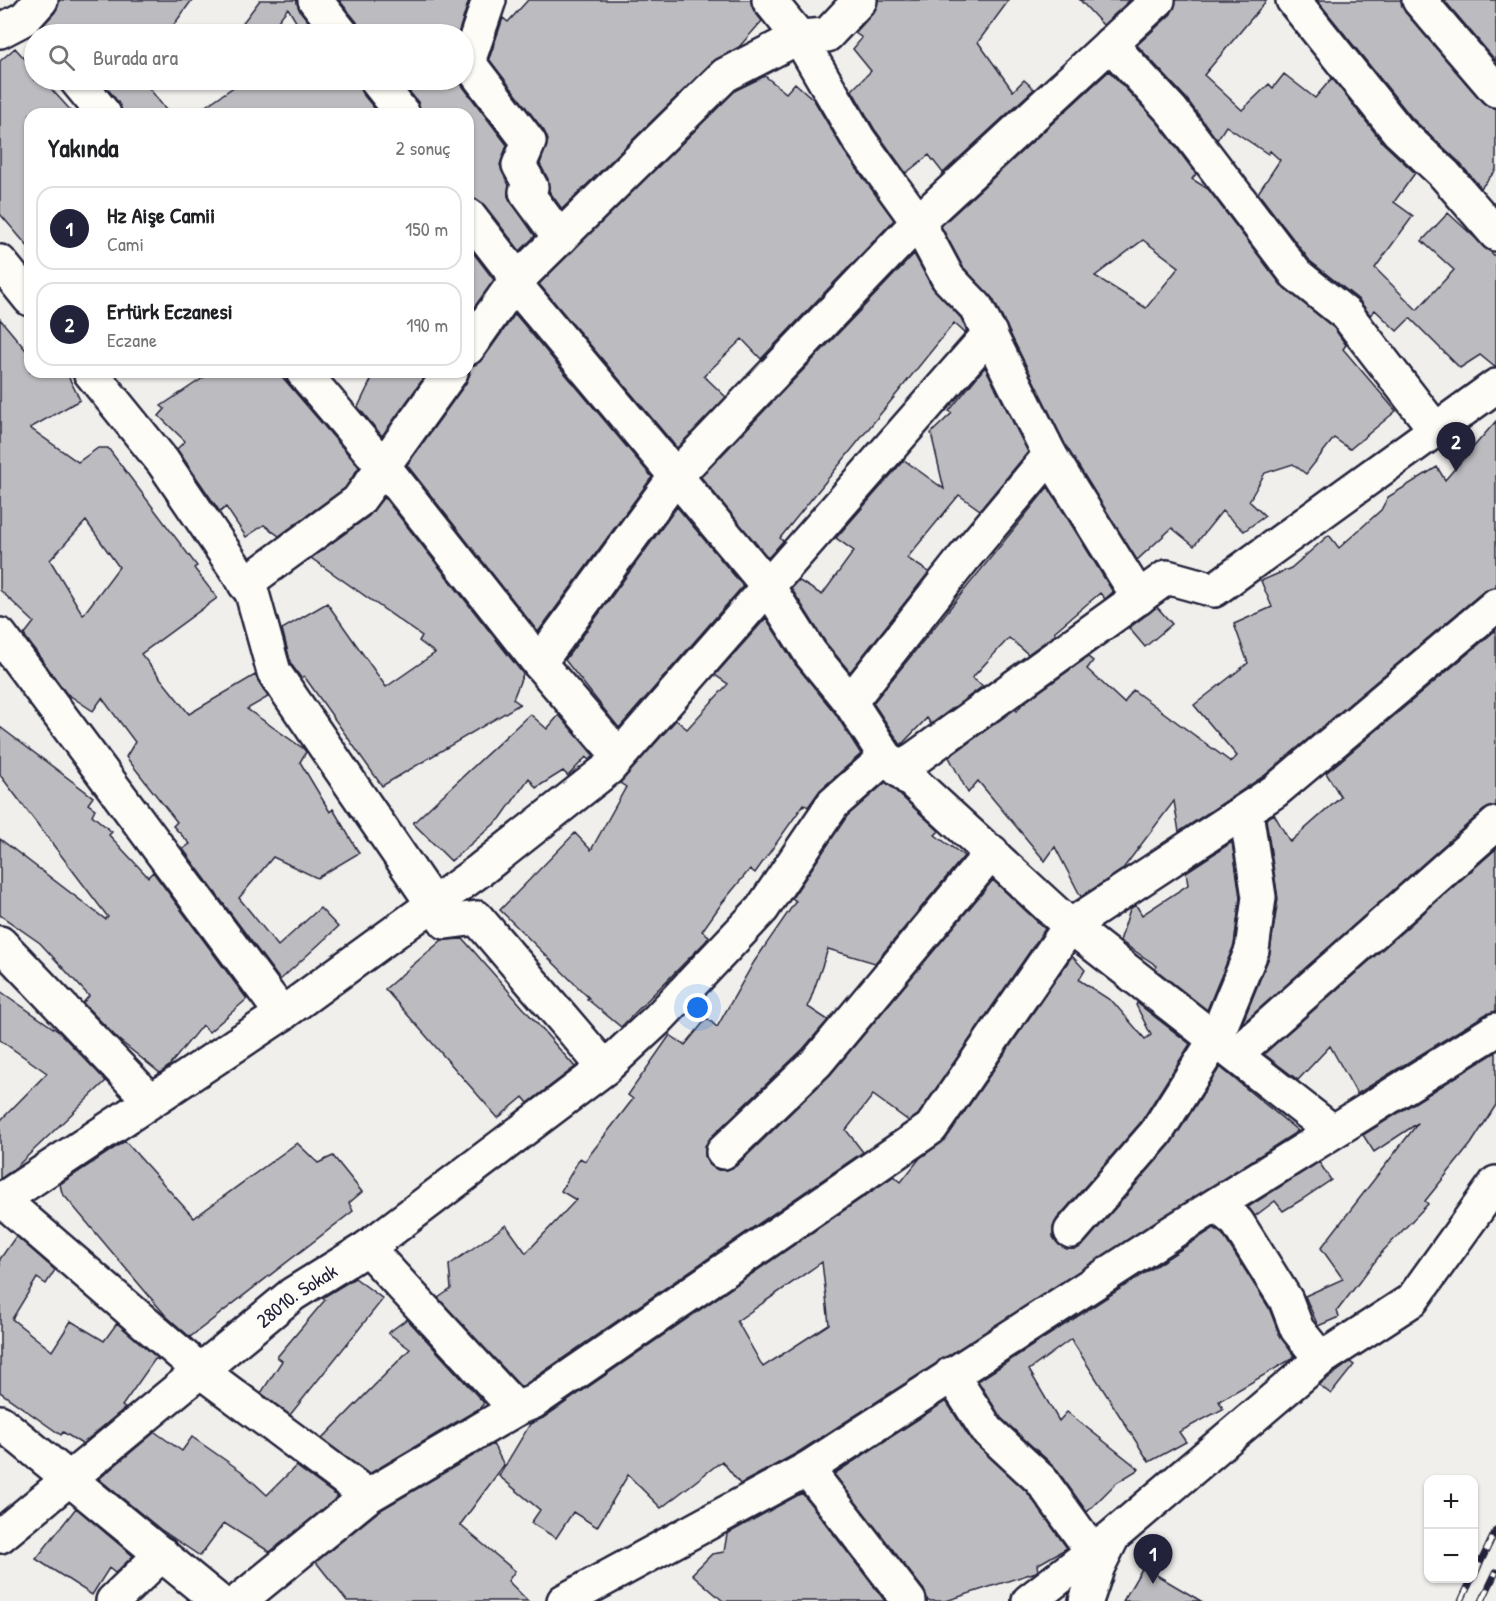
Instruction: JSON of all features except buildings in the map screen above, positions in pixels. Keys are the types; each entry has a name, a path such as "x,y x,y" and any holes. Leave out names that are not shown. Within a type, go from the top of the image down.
{"street":[{"path":"315,0 334,24"},
{"path":"474,44 489,0"},
{"path":"769,0 799,37 859,140 918,222 948,278 976,308 1050,455 1139,598"},
{"path":"474,340 514,283 725,75 799,37 827,35 860,0"},
{"path":"539,663 676,476 918,222 1158,0"},
{"path":"1293,0 1398,131 1445,175 1496,234"},
{"path":"1419,0 1496,90"},
{"path":"1110,44 1172,111 1296,274 1347,315 1435,429 1496,386"},
{"path":"474,70 529,142 519,165 531,187 526,192 560,238"},
{"path":"84,90 99,108"},
{"path":"384,90 398,108"},
{"path":"474,223 510,269 514,283 767,585 811,654 850,702 892,764 992,852 1070,926 1332,1131"},
{"path":"0,262 24,292"},
{"path":"368,1496 202,1372 0,1199 282,1014 433,904 609,768 990,333"},
{"path":"95,378 163,462 252,593 274,672 446,922 477,918 606,1068"},
{"path":"308,378 384,467 539,663 619,756"},
{"path":"245,584 358,501 447,378"},
{"name":"28010. Sokak","path":"0,1536 68,1477 202,1372 293,1294 367,1248 606,1068 658,1019 762,909 833,804 1167,577 1214,590 1435,429"},
{"path":"850,702 963,559 1050,455"},
{"path":"239,1601 368,1496 516,1409 533,1402 931,1128 1070,926 1275,791 1496,606"},
{"path":"0,635 282,1014"},
{"path":"1226,1047 1252,950 1259,897 1246,812"},
{"path":"1071,1231 1156,1133 1226,1047 1496,824"},
{"path":"723,1152 817,1062 992,852"},
{"path":"0,943 150,1100"},
{"path":"564,1601 807,1469 951,1374 1332,1131 1496,1030"},
{"path":"1029,1601 1103,1544 1320,1359 1412,1300 1496,1183"},
{"path":"1216,1205 1237,1222 1286,1299 1297,1329 1320,1359"},
{"path":"367,1248 516,1409"},
{"path":"951,1374 987,1430 1041,1480 1103,1544"},
{"path":"0,1422 218,1601"},
{"path":"807,1469 909,1601"},
{"path":"1086,1601 1103,1544"},
{"path":"113,1601 162,1554"}],"railway":[{"path":"1478,1568 1496,1530"},
{"path":"1482,1601 1496,1572"},
{"path":"1461,1601 1470,1583"}],"place":[{"name":"Ertürk Eczanesi","path":"1456,472"},
{"name":"Hz Aişe Camii","path":"1153,1584"}]}
